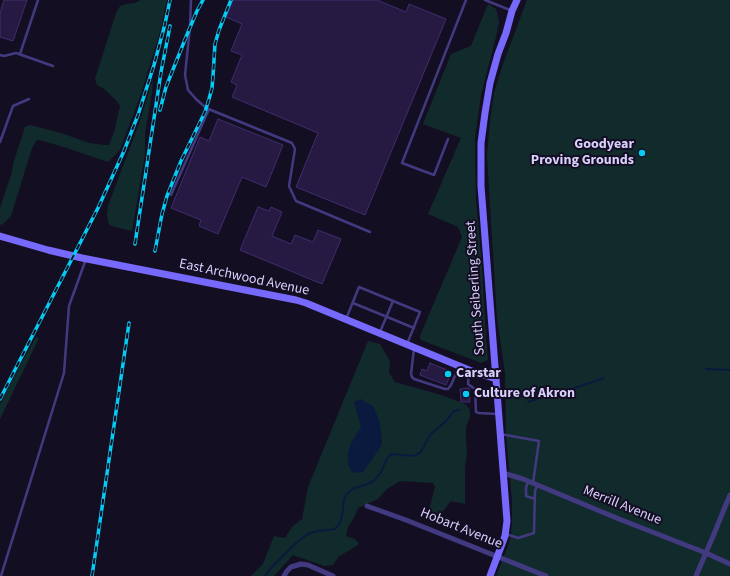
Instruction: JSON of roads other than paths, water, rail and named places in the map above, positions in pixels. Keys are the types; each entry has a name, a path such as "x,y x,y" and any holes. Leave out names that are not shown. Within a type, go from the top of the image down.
{"main road":[{"name":"South Seiberling Street","path":"490,576 506,534 507,521 482,186 481,144 484,113 490,83 515,1"},
{"name":"East Archwood Avenue","path":"0,236 86,259 287,297 346,319 469,370 496,379"}],"street":[{"name":"Merrill Avenue","path":"504,473 533,483 730,564"},
{"path":"696,576 730,495"},
{"name":"Hobart Avenue","path":"367,506 546,576"},
{"path":"284,576 291,567 303,564 333,576"}],"lane":[{"path":"20,54 38,0"},
{"path":"192,0 185,75 188,90 206,108 292,143 295,149 289,186 296,201 370,232"},
{"path":"448,139 434,175 402,163 466,0"},
{"path":"485,0 512,11"},
{"path":"0,55 4,56 16,53 53,66"},
{"path":"0,142 13,106 29,100"},
{"path":"171,196 209,109"},
{"path":"1,576 64,373 69,306 86,259"},
{"path":"346,319 359,287 420,312 414,328 410,346 412,377 444,390 448,389 451,385 459,366"},
{"path":"379,333 393,301"},
{"path":"353,303 414,328"},
{"path":"469,370 468,384 475,389 476,412 499,414"},
{"path":"500,434 539,441 533,483 535,491 534,533 518,538 506,534"},
{"path":"533,483 526,488 526,496 535,499"}],"water":[{"path":"361,399 374,407 380,424 382,445 363,472 355,473 351,471 348,464 348,452 351,443 361,427 354,402"}],"waterway":[{"path":"706,369 730,370"},
{"path":"528,402 604,378"},
{"path":"265,576 297,542 308,534 317,531 335,529 340,523 344,500 347,494 354,488 374,481 391,454 413,456 420,453 430,435 446,421 454,411 460,410"}],"railway":[{"path":"0,399 98,208 124,151 138,115 154,65 170,0"},
{"path":"160,110 166,87 197,11 203,0"},
{"path":"155,251 167,196 181,161 205,112 209,99 212,88 215,44 231,0"},
{"path":"135,244 161,72 170,26"},
{"path":"92,576 129,323"}],"place":[{"name":"Goodyear Proving Grounds","path":"642,153"},
{"name":"Carstar","path":"448,374"},
{"name":"Culture of Akron","path":"466,394"}]}
